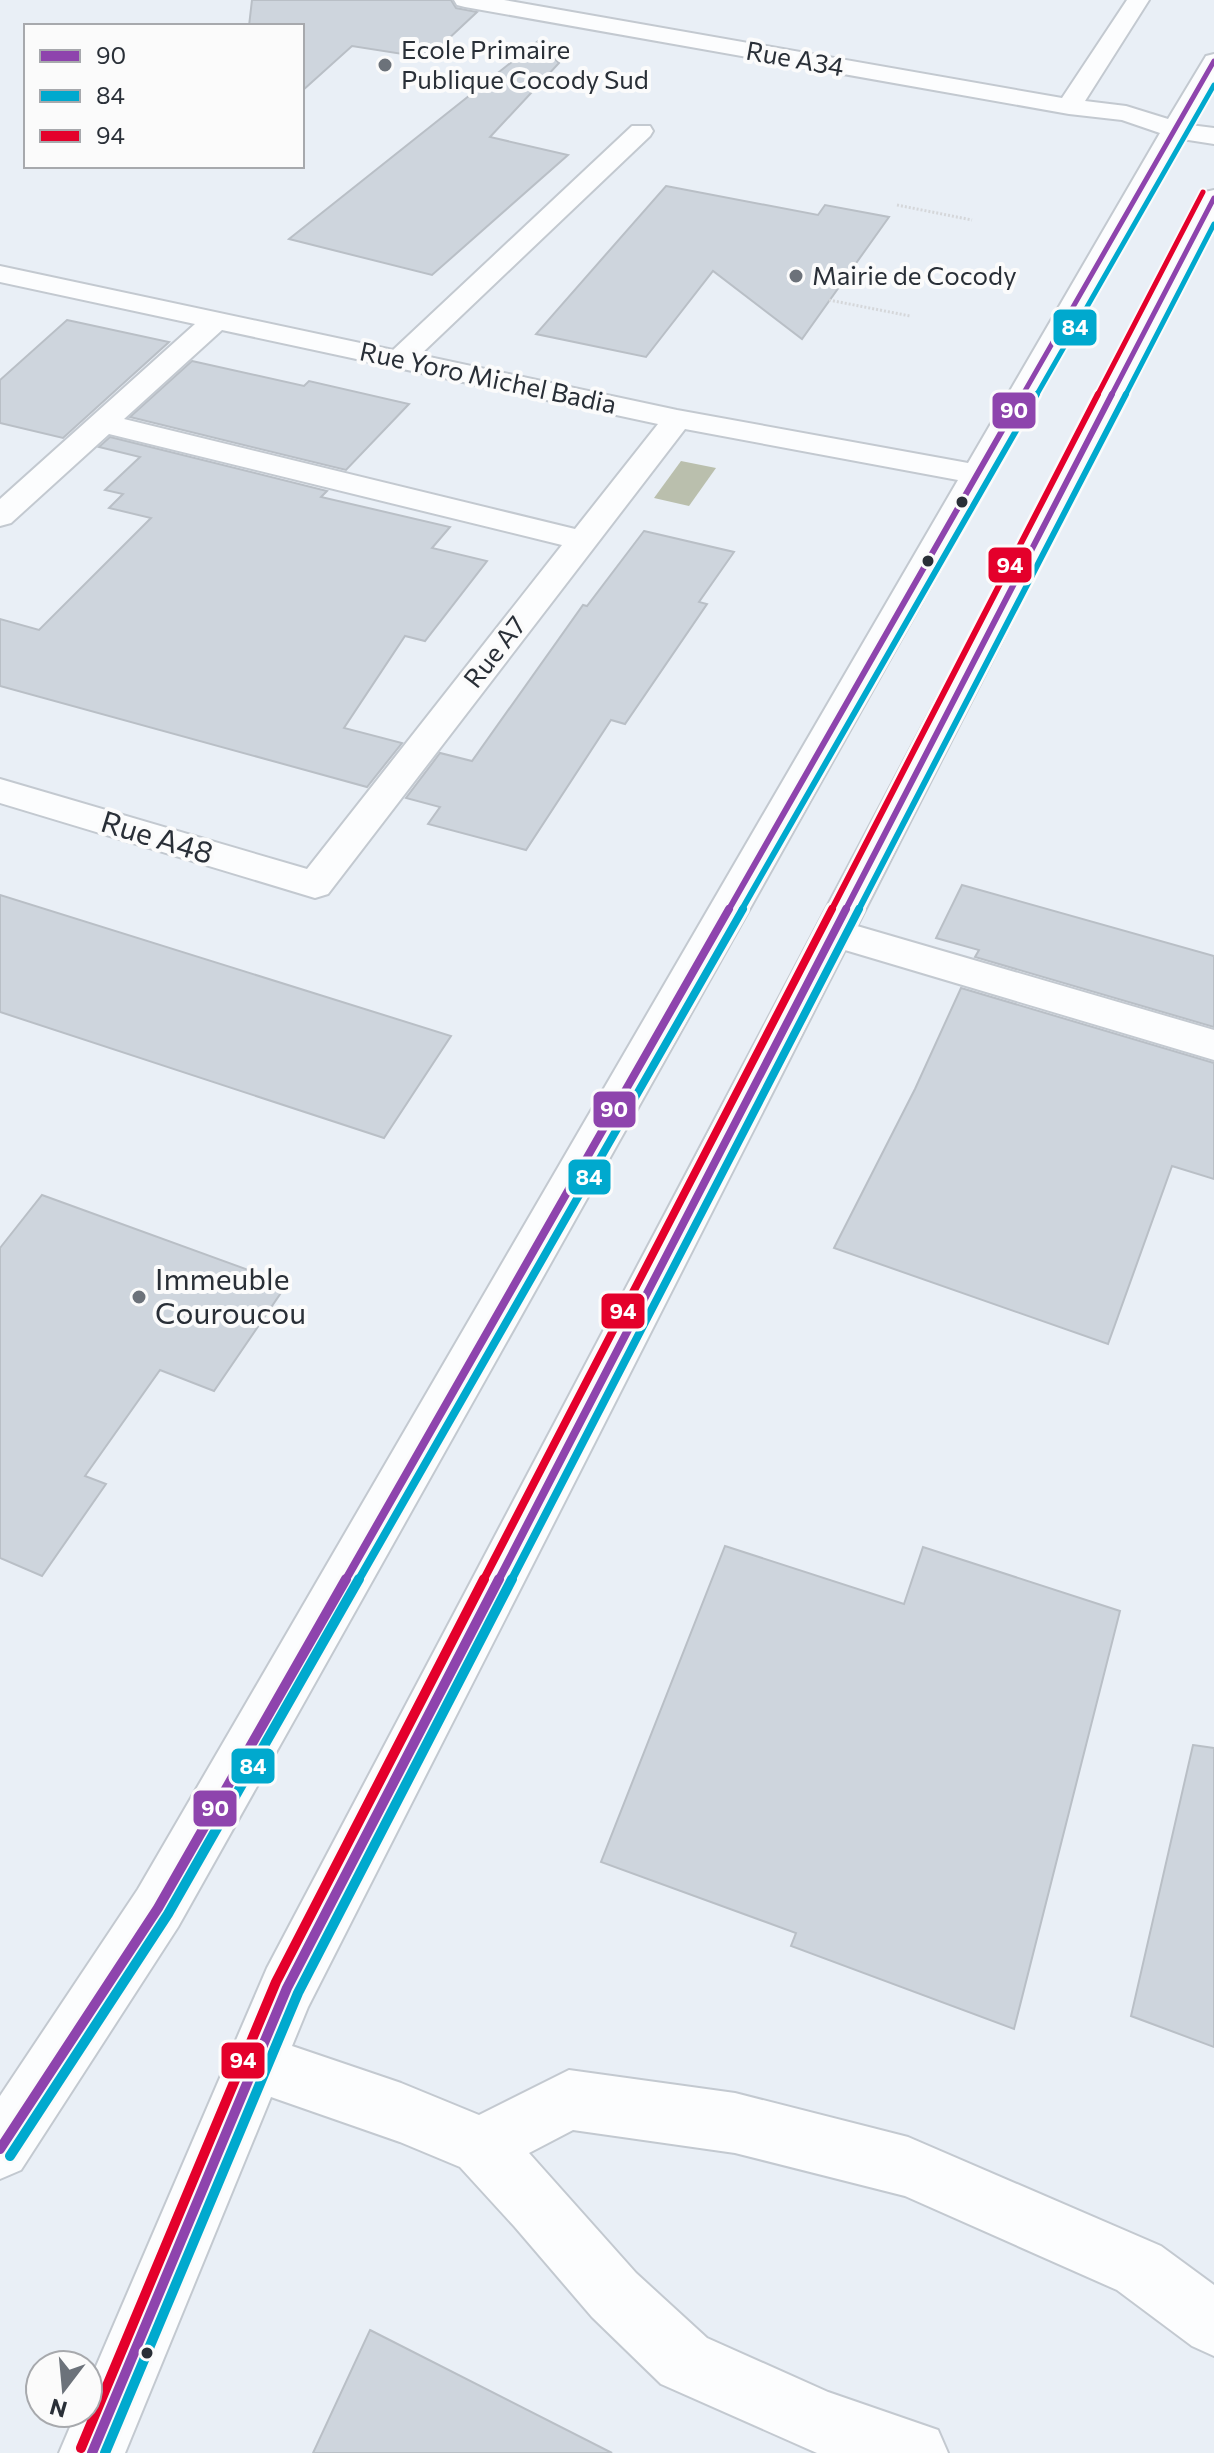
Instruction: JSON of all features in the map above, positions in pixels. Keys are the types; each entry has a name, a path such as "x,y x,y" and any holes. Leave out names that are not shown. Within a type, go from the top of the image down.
{"street":[{"name":"Rue A34","path":"465,0 1069,107 1180,120"},
{"path":"1069,107 1138,0"},
{"path":"0,2149 158,1908 1214,61"},
{"path":"1180,120 1214,115"},
{"path":"1180,120 1214,136"},
{"path":"400,359 641,131"},
{"path":"92,2453 287,1988 1214,198"},
{"name":"Rue Yoro Michel Badia","path":"4,279 217,320 677,419 978,474"},
{"path":"0,516 217,320"},
{"name":"Rue A7","path":"315,885 677,419"},
{"path":"102,423 582,540"},
{"name":"Rue A48","path":"0,791 315,885"},
{"path":"833,933 1214,1045"},
{"path":"255,2062 401,2113 481,2146 536,2204 614,2295 684,2361 823,2423 915,2453"},
{"path":"481,2146 569,2100 735,2123 908,2167 1139,2268 1214,2324"}],"path":[{"path":"897,205 972,220"},
{"path":"829,300 910,316"}],"shaded area":[{"path":"681,461 716,468 689,506 654,498"}],"building":[{"path":"252,0 451,0 456,8 477,12 428,58 352,46 304,89 304,24 249,24"},
{"path":"538,41 559,63 490,137 568,155 432,275 289,239"},
{"name":"Mairie de Cocody","path":"666,186 818,215 825,205 889,217 802,339 713,271 646,357 536,334"},
{"path":"67,320 169,342 63,438 0,423 0,380"},
{"path":"192,361 304,386 309,381 409,404 346,470 130,417"},
{"path":"110,437 327,491 321,497 450,527 432,548 487,561 425,641 405,636 344,728 402,743 367,787 0,686 0,619 39,630 151,518 109,508 123,494 105,490 140,457 99,447"},
{"path":"644,531 734,552 699,602 707,604 625,724 611,720 526,850 428,824 440,807 406,798 440,753 472,761 583,605 587,606"},
{"path":"962,885 1214,956 1214,1027 975,957 979,950 936,938"},
{"path":"0,895 451,1036 384,1138 0,1012"},
{"path":"961,988 1214,1063 1214,1179 1172,1166 1108,1344 834,1248 915,1089"},
{"path":"42,1195 287,1284 214,1391 160,1370 85,1476 106,1484 42,1576 0,1558 0,1248"},
{"path":"725,1546 904,1604 923,1547 1120,1611 1014,2029 791,1946 796,1933 601,1862"},
{"path":"1193,1745 1214,1748 1214,2047 1131,2016"},
{"path":"370,2330 612,2453 313,2453"}],"transit line":[{"name":"90","path":"0,2149 158,1908 1214,61"},
{"name":"84","path":"10,2156 168,1914 1214,85"},
{"name":"94","path":"81,2448 276,1982 1203,192"},
{"name":"90","path":"92,2453 287,1988 1214,198"},
{"name":"84","path":"105,2453 298,1993 1214,224"}],"place":[{"name":"Ecole Primaire Publique Cocody Sud","path":"385,65"},
{"name":"Mairie de Cocody","path":"796,276"},
{"name":"Immeuble Couroucou","path":"139,1297"}]}
